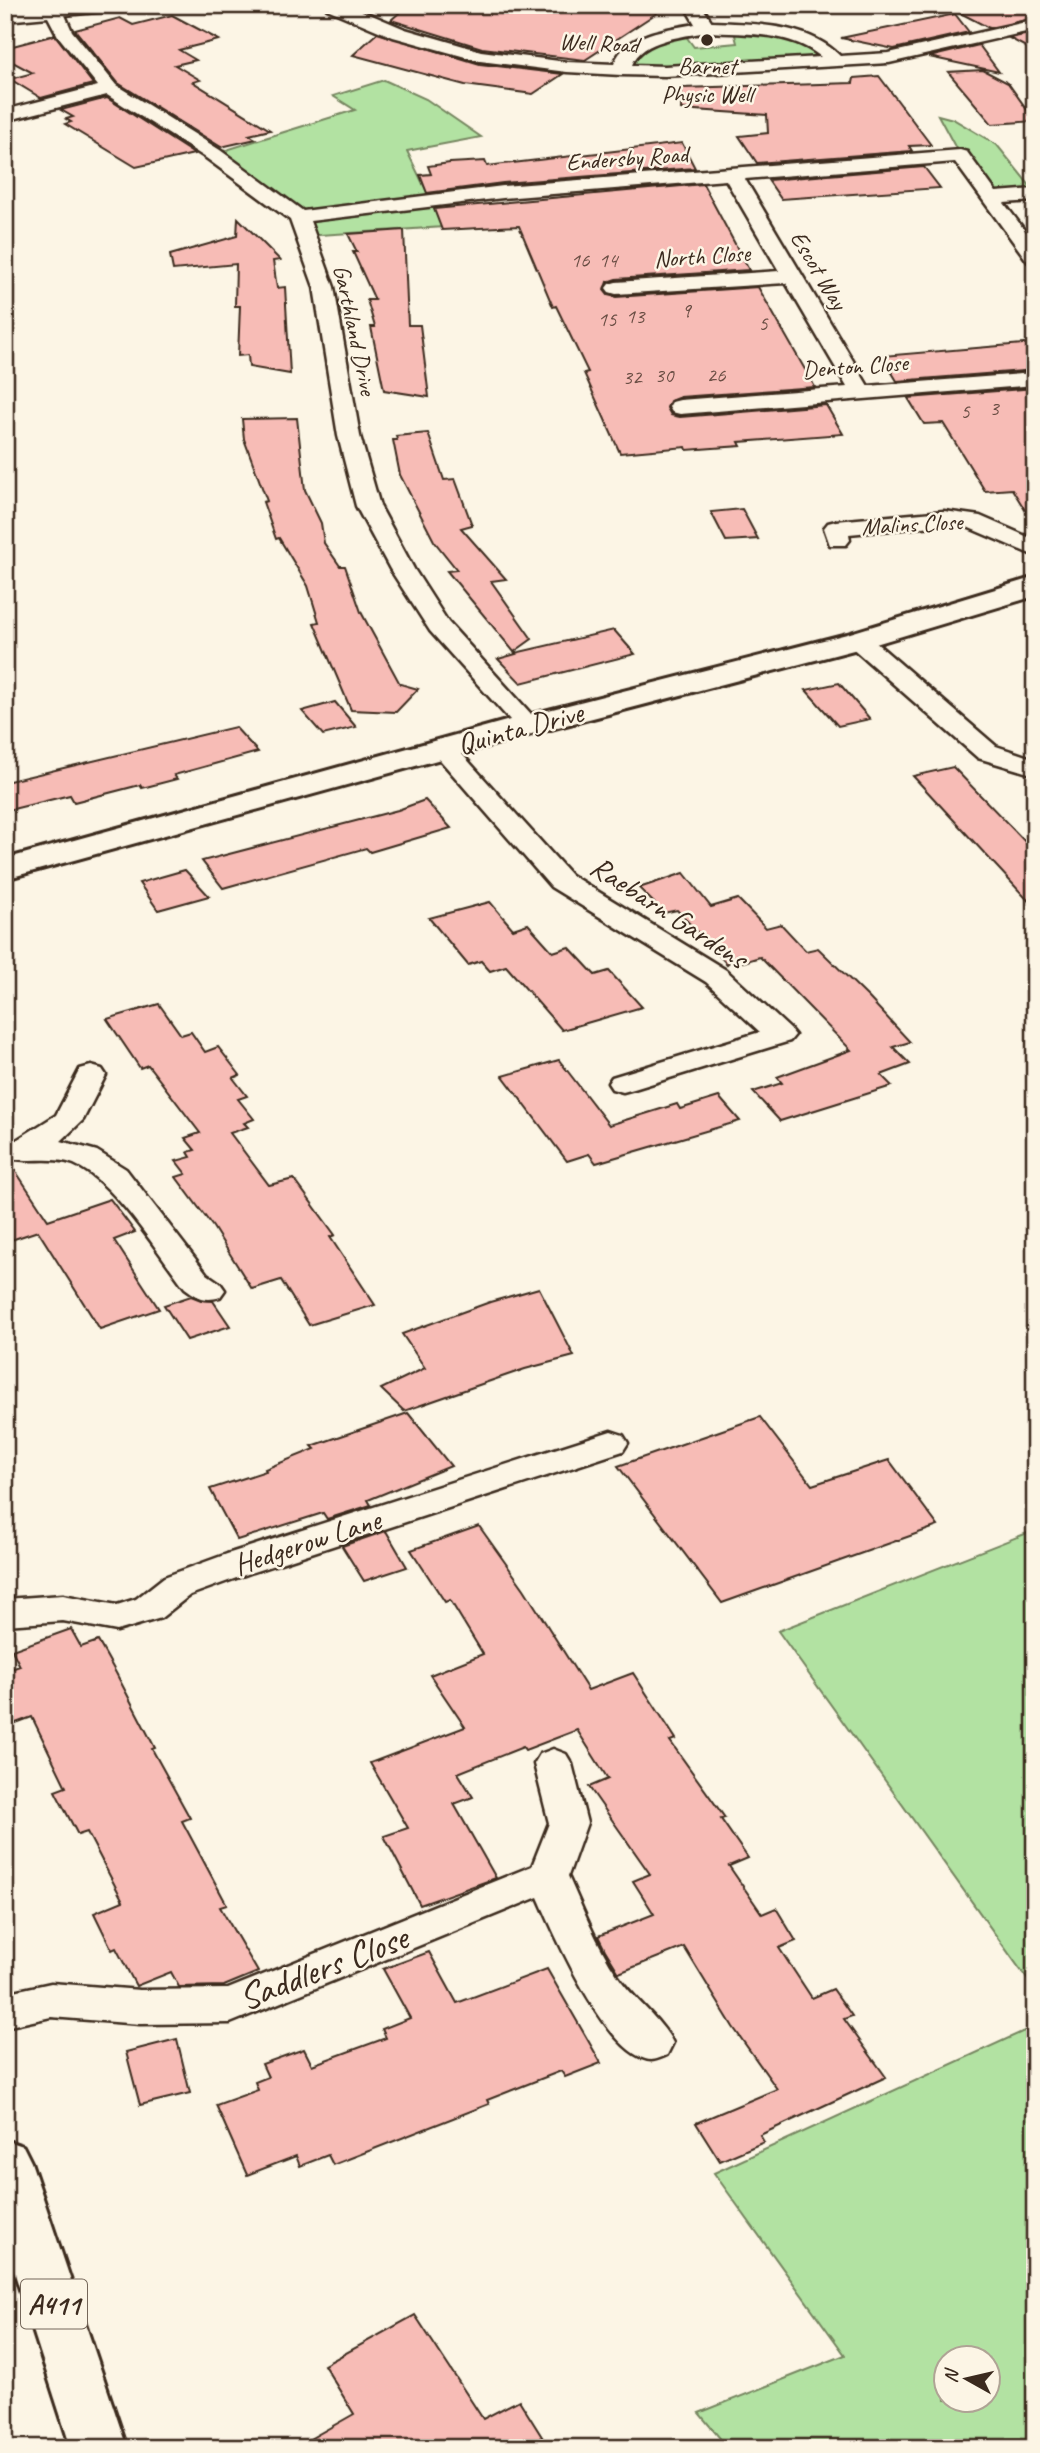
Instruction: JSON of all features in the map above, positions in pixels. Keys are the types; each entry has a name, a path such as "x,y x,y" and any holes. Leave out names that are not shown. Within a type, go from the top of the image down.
{"street":[{"path":"5,16 118,5"},
{"name":"Well Road","path":"333,5 399,33 480,56 567,67 621,70 665,71 889,58 1035,25"},
{"path":"692,5 706,27"},
{"path":"54,11 64,32 110,89 213,154 299,216"},
{"path":"621,70 622,62 640,45 706,27 775,32 816,46 828,52 835,61"},
{"path":"5,116 110,89"},
{"name":"Endersby Road","path":"299,216 503,192 960,156 990,198"},
{"name":"Escot Way","path":"733,174 861,392"},
{"path":"990,198 1035,195"},
{"path":"990,198 1035,258"},
{"name":"Garthland Drive","path":"299,216 324,287 349,436 368,506 402,569 439,626 528,725"},
{"name":"North Close","path":"616,288 792,276"},
{"name":"Denton Close","path":"680,407 1035,379"},
{"name":"Malins Close","path":"838,540 836,528 944,519 972,521 1035,549"},
{"name":"Quinta Drive","path":"5,869 528,725 858,640 1035,586"},
{"path":"858,640 986,752 1035,767"},
{"name":"Raebarn Gardens","path":"444,749 561,881 716,976 780,1035 623,1083"},
{"path":"13,1153 60,1128 77,1110 91,1075"},
{"path":"13,1153 60,1150 86,1158 115,1176 196,1281 209,1290"},
{"name":"Hedgerow Lane","path":"5,1612 63,1608 117,1618 148,1609 177,1586 240,1563 611,1443"},
{"path":"553,1764 568,1823 548,1876 602,1990 629,2024 652,2043"},
{"name":"Saddlers Close","path":"5,2010 51,2000 140,2007 230,2006 548,1876"},
{"name":"A411","path":"5,2162 18,2240 99,2448"}],"green space":[{"path":"734,31 769,34 792,40 822,55 814,59 640,67 633,63 649,46 662,40 685,35 694,47 737,43"},
{"path":"384,80 426,99 481,137 407,151 444,227 304,236 299,217 255,185 223,151 355,110 333,96"},
{"path":"938,115 953,119 997,145 1035,192 991,198 960,156"},
{"path":"1035,1530 1035,1990 778,1631"},
{"path":"1035,2026 1035,2448 728,2448 699,2413 845,2355 714,2173"}],"building":[{"path":"408,5 619,5 619,9 669,5 585,60 482,48 391,20"},
{"path":"945,5 1035,5 1035,18 989,28"},
{"path":"955,14 969,32 894,49 841,38"},
{"path":"172,15 219,40 179,50 196,60 175,65 200,80 193,82 270,130 249,135 256,139 221,147 118,83 75,30 120,18 133,25"},
{"path":"377,33 480,64 563,74 533,94 465,85 353,55"},
{"path":"1035,33 1035,52 1009,38"},
{"path":"55,35 93,84 41,98 10,79 33,73 5,58 5,48"},
{"path":"979,45 999,72 929,57"},
{"path":"983,70 1008,83 1035,121 992,124 948,72"},
{"path":"879,76 931,145 909,146 912,151 757,163 739,136 768,133 767,115 681,109 682,88 853,83 854,78"},
{"path":"107,98 194,154 136,167 65,124 71,122 66,119 73,117 61,110"},
{"path":"682,143 695,168 503,183 427,193 420,175 431,174 428,166 450,163 485,161 487,166"},
{"path":"924,167 940,188 781,199 768,180"},
{"path":"703,184 749,270 616,279 607,282 604,290 608,295 616,297 758,287 815,387 680,397 670,401 667,408 671,415 680,417 826,405 843,434 739,442 741,446 687,450 686,447 620,453 584,373 588,372 556,306 553,307 519,226 442,230 434,209"},
{"path":"238,218 280,260 273,261 277,288 285,287 290,374 249,367 248,355 238,356 240,306 235,306 236,264 173,270 170,255 237,236"},
{"path":"404,230 408,325 420,325 429,397 384,390 371,327 375,327 367,300 375,300 353,252 357,252 348,234"},
{"path":"1035,343 1035,370 897,381 882,356"},
{"path":"1035,388 1035,526 1012,489 985,491 943,423 924,424 908,398"},
{"path":"297,418 305,490 321,523 324,543 340,566 345,566 361,612 400,684 418,689 396,712 351,710 314,623 319,622 308,586 279,538 276,539 263,502 267,501 244,439 242,419"},
{"path":"428,433 444,480 455,479 472,525 461,528 506,579 491,581 532,639 514,652 447,571 457,570 434,541 400,475 393,440 397,440 396,436"},
{"path":"742,509 758,539 726,541 711,512"},
{"path":"614,630 635,654 521,683 498,659 515,653"},
{"path":"839,683 870,719 838,726 806,690"},
{"path":"335,702 356,727 323,735 302,711"},
{"path":"235,727 258,752 174,775 177,779 142,788 140,785 74,802 70,795 5,811 5,782"},
{"path":"953,767 1035,852 1035,908 913,776"},
{"path":"425,800 451,828 370,852 366,848 223,888 202,861 398,810"},
{"path":"185,870 209,896 158,910 139,883"},
{"path":"684,873 711,907 738,899 766,928 781,924 806,951 818,948 869,998 910,1042 893,1047 910,1064 881,1075 892,1086 780,1121 753,1092 782,1083 777,1077 851,1050 760,957 743,962 737,955 727,964 677,910 664,913 639,888"},
{"path":"490,902 513,929 528,924 553,952 569,947 595,975 609,971 642,1007 562,1030 506,966 490,971 481,961 468,965 429,918"},
{"path":"159,1004 181,1035 191,1032 205,1052 218,1047 240,1075 233,1078 247,1096 238,1099 254,1119 244,1123 248,1127 230,1133 269,1185 294,1179 335,1235 330,1237 375,1305 309,1325 281,1280 252,1289 213,1227 176,1177 186,1174 176,1161 191,1157 188,1152 195,1150 185,1138 200,1133 148,1065 140,1068 107,1019"},
{"path":"559,1060 609,1125 677,1104 680,1109 719,1097 740,1121 596,1163 589,1154 567,1161 503,1076"},
{"path":"5,1155 48,1220 110,1199 135,1232 114,1240 159,1309 100,1329 38,1231 5,1242"},
{"path":"539,1288 574,1356 525,1369 404,1411 381,1389 425,1368 402,1334 490,1302"},
{"path":"191,1296 213,1301 230,1326 187,1340 164,1305"},
{"path":"408,1413 451,1466 368,1500 371,1505 327,1519 323,1513 237,1540 210,1489 266,1471 265,1469 315,1449 312,1446"},
{"path":"760,1417 812,1485 889,1460 938,1526 722,1603 618,1466"},
{"path":"479,1526 524,1589 588,1690 633,1673 676,1739 670,1741 725,1818 721,1819 748,1858 729,1866 762,1914 776,1908 796,1941 779,1948 812,1998 833,1989 852,2016 844,2019 886,2077 760,2135 764,2142 720,2161 696,2123 777,2089 733,2027 684,1947 619,1973 605,1950 598,1936 654,1914 633,1881 650,1874 589,1787 608,1779 577,1730 525,1750 523,1747 458,1773 473,1797 454,1804 496,1878 420,1905 384,1836 408,1828 370,1763 465,1727 430,1675 483,1654 450,1600 445,1602 411,1550"},
{"path":"386,1531 407,1567 364,1581 342,1546"},
{"path":"71,1629 81,1647 98,1641 116,1673 155,1748 152,1749 190,1818 182,1821 227,1905 220,1907 258,1972 224,1986 179,1987 171,1972 136,1986 116,1948 112,1950 94,1913 123,1901 87,1832 78,1835 55,1791 66,1787 32,1717 5,1727 5,1671 20,1666 12,1650"},
{"path":"429,1952 457,2003 547,1969 601,2063 565,2077 561,2071 487,2100 489,2104 333,2165 328,2155 300,2166 296,2156 247,2175 216,2105 258,2090 255,2082 268,2077 262,2064 304,2049 312,2065 386,2038 382,2029 410,2018 383,1969"},
{"path":"177,2039 190,2093 140,2105 126,2052"},
{"path":"415,2315 483,2419 519,2400 549,2448 294,2448 354,2414 324,2365"}],"place":[{"name":"Barnet Physic Well","path":"707,40"}]}
